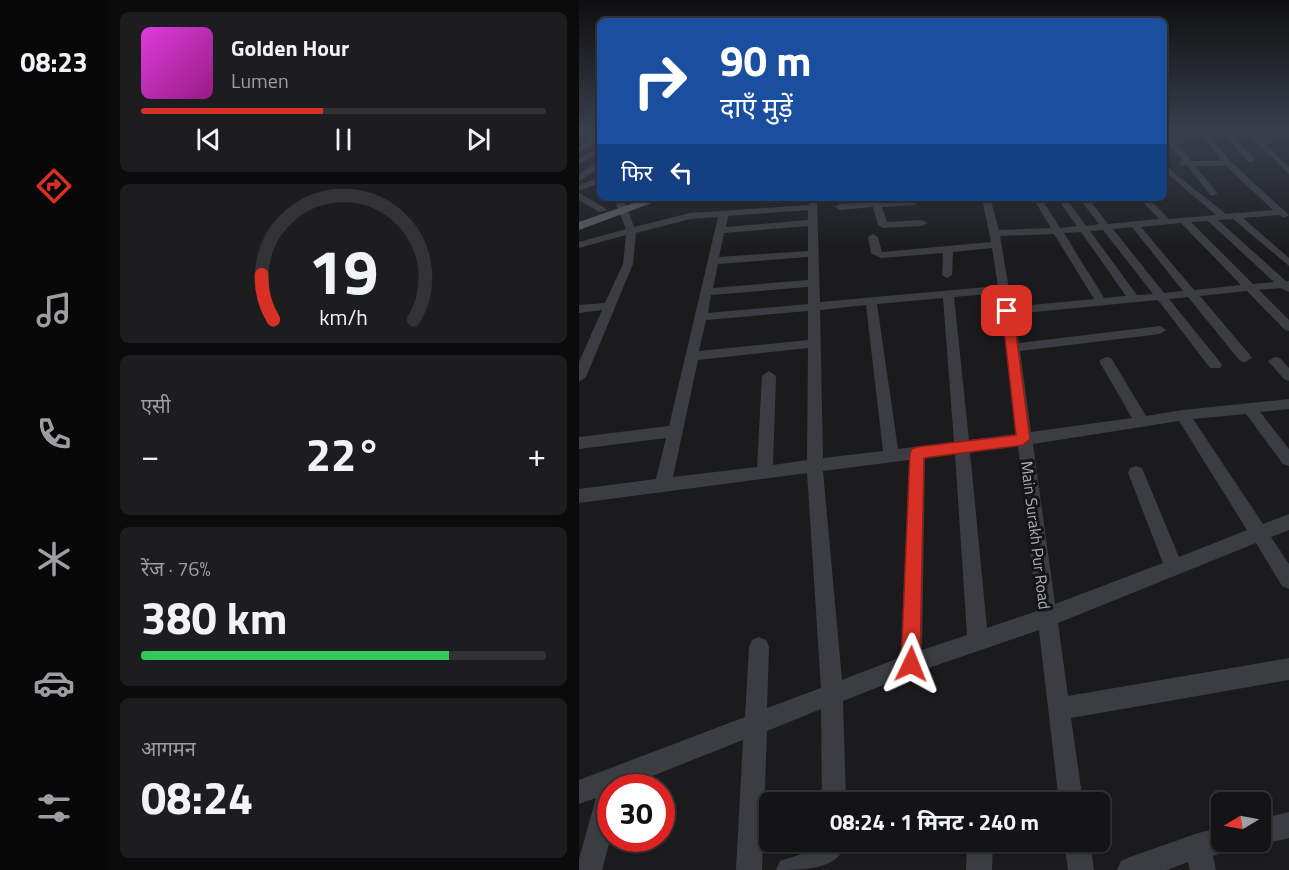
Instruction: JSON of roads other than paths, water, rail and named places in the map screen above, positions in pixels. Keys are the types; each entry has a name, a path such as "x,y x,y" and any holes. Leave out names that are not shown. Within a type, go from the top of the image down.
{"main road":[{"path":"579,226 632,201"},
{"path":"579,219 602,210 647,201"}],"street":[{"path":"1169,171 1289,263"},
{"path":"1193,171 1214,194"},
{"path":"1235,171 1285,215"},
{"path":"579,178 597,173"},
{"path":"579,188 597,181"},
{"path":"581,197 597,189"},
{"path":"581,197 597,196"},
{"path":"581,197 602,210"},
{"path":"876,201 883,225 922,223"},
{"path":"840,207 876,201 914,202"},
{"name":"Main Surakh Pur Road","path":"987,201 1013,348 1070,792"},
{"path":"1039,201 1101,302"},
{"path":"1063,201 1134,299"},
{"path":"1085,201 1215,365"},
{"path":"1146,201 1167,222"},
{"path":"579,245 690,216 813,202 815,467 832,694 834,792"},
{"path":"579,377 628,264 631,231 622,207"},
{"path":"663,485 725,213"},
{"path":"873,237 876,253 881,255 948,249 995,239 1056,231 1229,216 1285,215"},
{"path":"1210,218 1287,286"},
{"path":"1183,220 1289,327"},
{"path":"721,230 813,223"},
{"path":"1134,224 1245,358"},
{"path":"947,275 948,249"},
{"path":"714,261 813,254"},
{"path":"707,292 814,283"},
{"path":"1007,311 1287,286"},
{"path":"701,317 1003,289"},
{"path":"948,294 978,641"},
{"path":"871,302 891,456"},
{"path":"579,309 609,306"},
{"path":"1013,348 1160,330"},
{"path":"693,356 814,343"},
{"path":"1106,361 1142,422"},
{"path":"1275,361 1289,376"},
{"path":"765,472 769,376"},
{"path":"579,496 1289,404"},
{"path":"1250,409 1289,460"},
{"path":"1183,416 1289,580"},
{"path":"579,442 676,431"},
{"path":"911,664 917,453"},
{"path":"1136,473 1174,567"},
{"path":"630,774 911,664 1046,618 1289,522"},
{"path":"749,870 759,646"},
{"path":"1058,709 1289,669"},
{"path":"579,792 597,786"},
{"path":"1271,829 1289,825"},
{"path":"589,870 597,839"},
{"path":"803,869 827,852"},
{"path":"979,870 980,852"},
{"path":"1078,852 1081,870"},
{"path":"1130,870 1207,852"}]}
